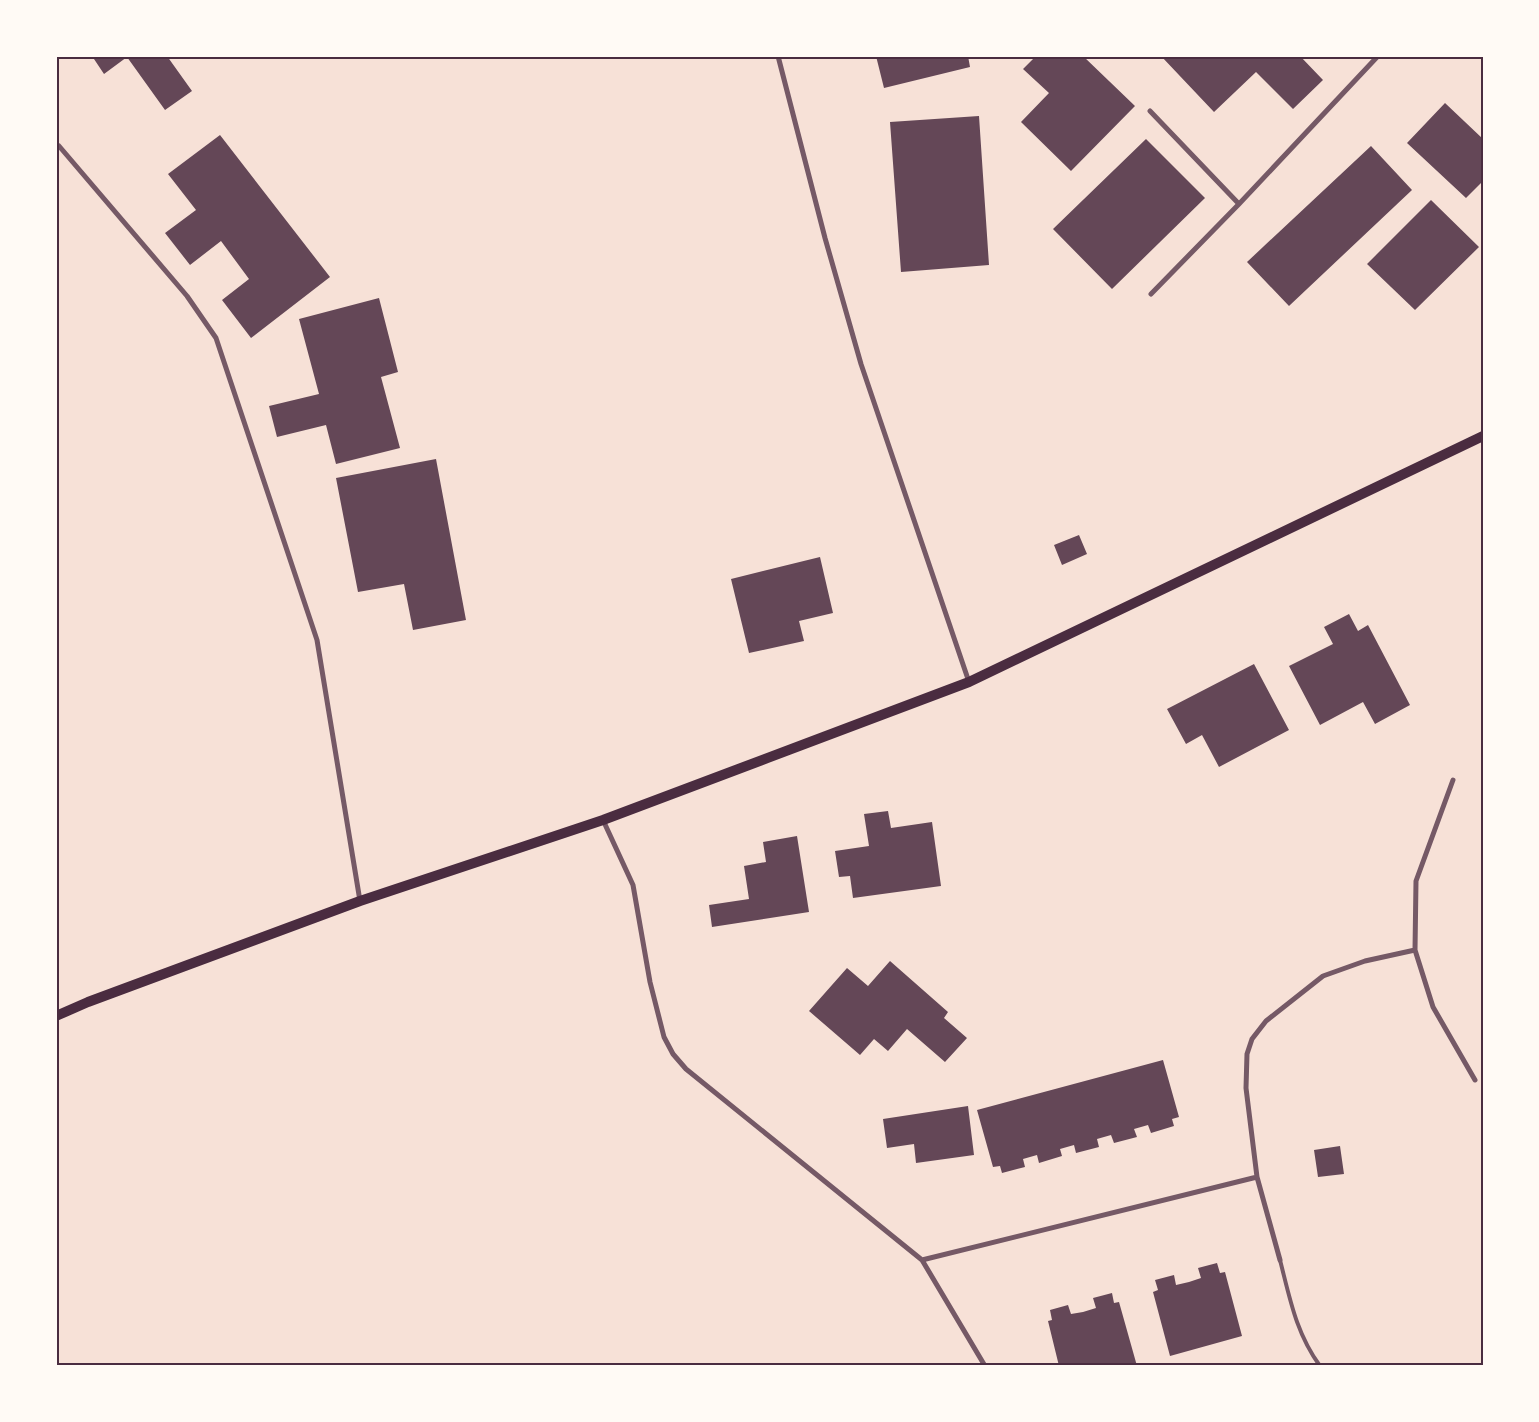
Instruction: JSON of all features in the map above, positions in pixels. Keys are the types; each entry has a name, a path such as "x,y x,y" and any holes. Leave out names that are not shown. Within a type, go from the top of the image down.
{"main road":[{"path":"56,1016 88,1002 360,901 604,820 969,682 1483,436"}],"street":[{"path":"778,56 825,238 861,364 969,682"},
{"path":"1151,294 1239,204 1378,56"},
{"path":"1150,111 1239,204"},
{"path":"59,146 187,296 216,338 317,640 360,901"},
{"path":"1453,780 1416,881 1415,950 1434,1007 1475,1080"},
{"path":"604,820 633,885 650,982 664,1037 673,1054 686,1069 922,1260 985,1366"},
{"path":"1280,1260 1257,1177 1246,1088 1247,1054 1252,1039 1266,1021 1323,976 1365,961 1415,950"},
{"path":"922,1260 1257,1177"}],"lane":[{"path":"1280,1260 1298,1327 1308,1348 1320,1366"}],"building":[{"path":"92,56 167,56 192,91 165,110 127,57 104,74"},
{"path":"876,56 968,56 970,67 884,88"},
{"path":"1036,56 1083,56 1135,106 1071,171 1021,122 1049,93 1023,69"},
{"path":"1161,56 1300,56 1323,80 1293,109 1256,72 1214,112"},
{"path":"1445,103 1483,139 1483,181 1466,198 1407,143"},
{"path":"979,116 989,265 901,272 890,122"},
{"path":"220,135 330,277 251,338 222,300 249,279 221,241 190,265 165,233 196,210 168,174"},
{"path":"1146,139 1205,198 1112,289 1053,229"},
{"path":"1371,146 1412,190 1289,306 1247,262"},
{"path":"1431,200 1479,247 1415,310 1367,264"},
{"path":"379,298 398,372 381,377 400,448 336,464 326,425 277,437 269,406 319,394 299,319"},
{"path":"436,459 466,620 413,630 404,584 358,592 336,478"},
{"path":"1079,535 1087,554 1062,565 1054,545"},
{"path":"820,557 833,613 799,621 804,641 749,653 731,579"},
{"path":"1349,614 1358,631 1368,625 1410,705 1375,724 1363,702 1320,725 1289,666 1333,644 1324,627"},
{"path":"1254,664 1289,730 1219,767 1202,735 1186,744 1167,709"},
{"path":"888,811 891,828 932,822 941,886 853,898 850,876 839,877 835,851 869,846 864,814"},
{"path":"797,836 809,912 712,927 709,905 749,899 744,866 766,862 763,842"},
{"path":"890,961 948,1012 944,1018 967,1038 945,1062 907,1029 888,1051 874,1039 860,1055 809,1011 847,968 868,986"},
{"path":"1163,1060 1179,1117 1172,1119 1174,1126 1151,1133 1148,1125 1134,1129 1137,1137 1114,1143 1111,1135 1097,1139 1099,1147 1076,1153 1074,1145 1060,1149 1062,1156 1039,1163 1037,1155 1023,1159 1025,1167 1002,1173 1000,1166 993,1167 977,1110"},
{"path":"968,1106 974,1155 916,1163 914,1144 887,1148 883,1119"},
{"path":"1340,1146 1344,1174 1318,1177 1314,1150"},
{"path":"1217,1263 1220,1273 1225,1272 1242,1336 1170,1356 1153,1292 1158,1290 1155,1280 1174,1275 1176,1285 1189,1282 1201,1278 1198,1268"},
{"path":"1112,1293 1114,1303 1119,1302 1137,1366 1059,1366 1048,1321 1052,1320 1050,1310 1068,1305 1071,1314 1083,1312 1096,1308 1093,1298"}]}
